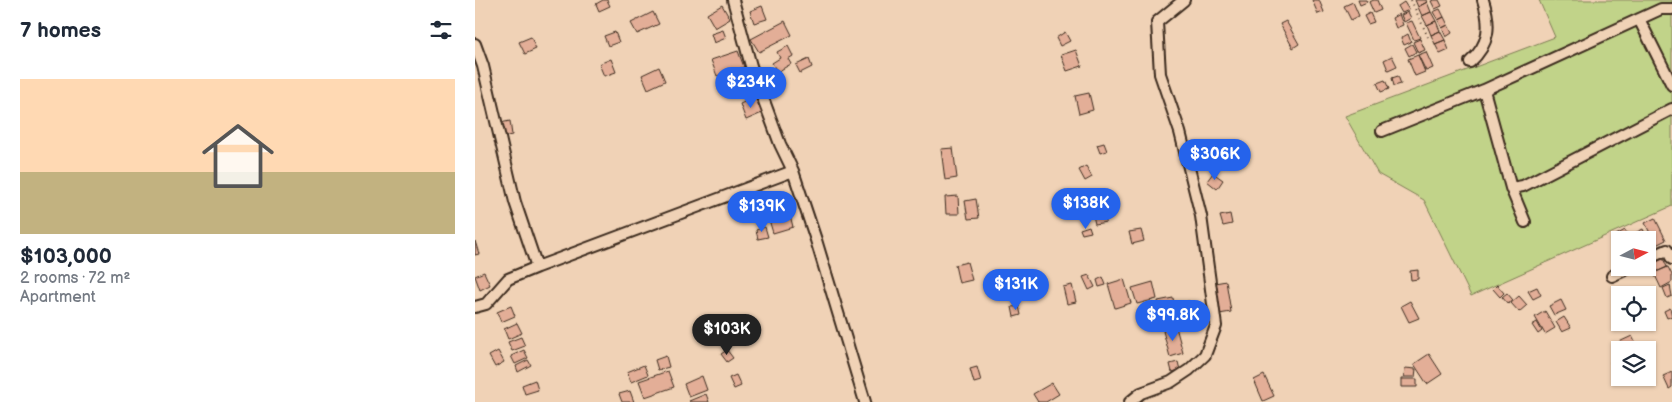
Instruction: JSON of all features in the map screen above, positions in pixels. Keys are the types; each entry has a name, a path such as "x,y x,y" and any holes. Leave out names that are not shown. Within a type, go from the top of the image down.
{"street":[{"path":"733,0 751,66 780,144 793,171 816,240 865,402"},
{"path":"1130,402 1141,393 1171,382 1189,370 1205,355 1216,326 1201,216 1180,132 1160,74 1157,22 1184,0"},
{"path":"1470,62 1481,52 1489,30 1483,0"},
{"path":"1382,131 1484,90 1661,9 1672,9"},
{"path":"1639,19 1672,85"},
{"path":"475,44 483,66 515,202 537,267"},
{"path":"1484,90 1511,188 1525,222"},
{"path":"1511,188 1523,186 1672,110"},
{"path":"475,307 487,304 508,279 793,171"},
{"path":"1656,255 1667,250 1672,259"}],"path":[{"path":"1411,0 1428,37"}],"green space":[{"path":"1539,0 1672,0 1672,206 1616,231 1611,231 1611,233 1471,296 1424,200 1378,174 1345,116 1555,37"}],"building":[{"path":"607,0 610,6 599,11 596,4"},
{"path":"1312,0 1319,0 1324,12 1318,14"},
{"path":"1358,0 1366,0 1367,2 1360,5"},
{"path":"1377,0 1381,10 1374,13 1369,2"},
{"path":"1415,0 1426,0 1427,2 1418,7"},
{"path":"1439,0 1442,6 1435,9 1431,1"},
{"path":"1353,2 1359,16 1351,20 1344,6"},
{"path":"1404,2 1409,10 1402,13 1398,6"},
{"path":"1427,2 1431,12 1422,16 1418,7"},
{"path":"722,5 730,19 715,28 707,14"},
{"path":"762,6 767,19 754,23 750,11"},
{"path":"1440,9 1444,17 1438,20 1433,12"},
{"path":"653,12 659,24 637,34 631,23"},
{"path":"1408,12 1411,18 1404,22 1401,15"},
{"path":"1431,12 1436,21 1427,25 1422,16"},
{"path":"1370,13 1374,22 1368,24 1364,16"},
{"path":"1399,14 1403,25 1396,28 1392,18"},
{"path":"1444,17 1448,25 1442,28 1438,20"},
{"path":"785,21 792,35 759,52 751,39"},
{"path":"1286,21 1299,44 1293,48 1280,24"},
{"path":"1412,21 1420,38 1414,40 1406,23"},
{"path":"1436,21 1440,31 1431,35 1427,25"},
{"path":"1448,25 1452,33 1446,37 1442,28"},
{"path":"723,30 726,38 714,43 711,34"},
{"path":"1440,31 1445,40 1435,44 1431,35"},
{"path":"615,32 619,42 608,46 604,36"},
{"path":"1065,32 1070,41 1060,46 1056,38"},
{"path":"1408,34 1411,42 1404,45 1401,38"},
{"path":"531,37 536,49 525,54 519,42"},
{"path":"1420,39 1425,50 1418,53 1413,42"},
{"path":"1445,40 1449,50 1440,54 1435,44"},
{"path":"1412,44 1416,52 1409,56 1405,48"},
{"path":"788,46 793,56 788,59 791,64 777,72 772,63 780,58 777,52"},
{"path":"1076,50 1082,66 1067,71 1061,55"},
{"path":"738,51 744,67 717,76 711,60"},
{"path":"1426,52 1433,68 1426,71 1418,55"},
{"path":"1418,55 1425,72 1415,76 1408,59"},
{"path":"1392,56 1397,66 1388,70 1384,60"},
{"path":"611,59 616,72 604,76 599,64"},
{"path":"809,59 812,67 800,73 796,65"},
{"path":"659,67 665,81 648,89 642,75"},
{"path":"1398,76 1401,84 1394,86 1392,78"},
{"path":"1385,80 1389,89 1381,92 1377,83"},
{"path":"1089,93 1093,110 1079,114 1075,96"},
{"path":"755,97 762,113 746,120 740,104"},
{"path":"510,121 512,135 502,137 500,123"},
{"path":"1104,143 1107,151 1100,153 1097,145"},
{"path":"953,148 957,178 945,180 941,149"},
{"path":"1086,166 1092,177 1085,181 1079,170"},
{"path":"1213,173 1223,180 1217,189 1207,181"},
{"path":"958,196 959,214 946,214 945,197"},
{"path":"976,199 979,218 968,219 965,201"},
{"path":"788,207 793,227 773,233 767,213"},
{"path":"1103,208 1106,222 1095,224 1092,211"},
{"path":"1230,214 1232,224 1223,226 1220,216"},
{"path":"1655,218 1666,240 1656,245 1656,231 1649,231 1645,223"},
{"path":"1089,226 1091,232 1082,234 1080,229"},
{"path":"765,227 768,237 758,239 756,230"},
{"path":"1141,230 1144,241 1132,244 1129,232"},
{"path":"475,241 479,254 475,255"},
{"path":"1663,258 1667,267 1656,272 1656,261"},
{"path":"967,262 972,280 959,283 955,265"},
{"path":"1668,267 1672,275 1672,282 1661,288 1655,276 1656,272"},
{"path":"1418,270 1418,279 1411,280 1410,271"},
{"path":"484,272 490,285 480,290 475,276"},
{"path":"1089,275 1095,287 1089,290 1083,277"},
{"path":"1103,277 1106,285 1099,287 1097,280"},
{"path":"1124,279 1131,303 1115,308 1108,284"},
{"path":"1226,281 1231,312 1219,314 1215,283"},
{"path":"1153,282 1157,299 1137,304 1132,288"},
{"path":"1072,285 1076,302 1067,304 1063,287"},
{"path":"1497,285 1504,293 1500,297 1493,289"},
{"path":"1670,285 1672,296 1667,298 1663,288"},
{"path":"1537,287 1541,295 1533,299 1528,291"},
{"path":"1507,293 1513,300 1508,304 1502,297"},
{"path":"1519,296 1527,305 1519,312 1511,303"},
{"path":"1173,298 1178,324 1163,327 1158,301"},
{"path":"1561,300 1566,310 1554,315 1549,306"},
{"path":"1189,301 1191,312 1178,315 1175,304"},
{"path":"1410,301 1419,318 1409,322 1401,306"},
{"path":"511,306 515,316 501,322 497,312"},
{"path":"1019,306 1021,315 1014,317 1012,307"},
{"path":"1670,308 1672,316 1667,318 1664,311"},
{"path":"1545,311 1555,328 1545,334 1535,317"},
{"path":"1564,317 1571,328 1562,332 1556,322"},
{"path":"1537,322 1542,331 1538,334 1532,325"},
{"path":"517,323 522,333 508,339 504,329"},
{"path":"1176,327 1183,353 1170,357 1163,331"},
{"path":"1632,336 1634,341 1621,341"},
{"path":"521,337 525,346 512,351 508,342"},
{"path":"524,350 528,358 515,364 511,356"},
{"path":"727,350 733,358 727,362 721,354"},
{"path":"498,351 504,362 495,367 489,356"},
{"path":"1429,354 1442,374 1427,384 1414,364"},
{"path":"666,356 669,367 658,370 655,360"},
{"path":"528,360 531,365 518,372 516,366"},
{"path":"1178,362 1180,370 1172,372 1170,364"},
{"path":"644,365 648,375 631,382 627,372"},
{"path":"977,367 981,381 974,383 970,369"},
{"path":"1405,368 1416,369 1415,377 1404,377"},
{"path":"668,371 674,387 645,397 639,381"},
{"path":"1672,372 1672,387 1669,389 1663,376"},
{"path":"736,375 741,386 734,389 729,378"},
{"path":"1264,375 1274,396 1263,401 1254,380"},
{"path":"702,376 707,390 689,397 684,384"},
{"path":"1401,379 1417,379 1417,387 1401,387"},
{"path":"535,380 538,390 525,394 522,385"},
{"path":"1052,383 1059,394 1046,402 1038,402 1033,394"},
{"path":"630,391 634,402 622,402 619,394"},
{"path":"706,394 709,402 689,401"}]}
